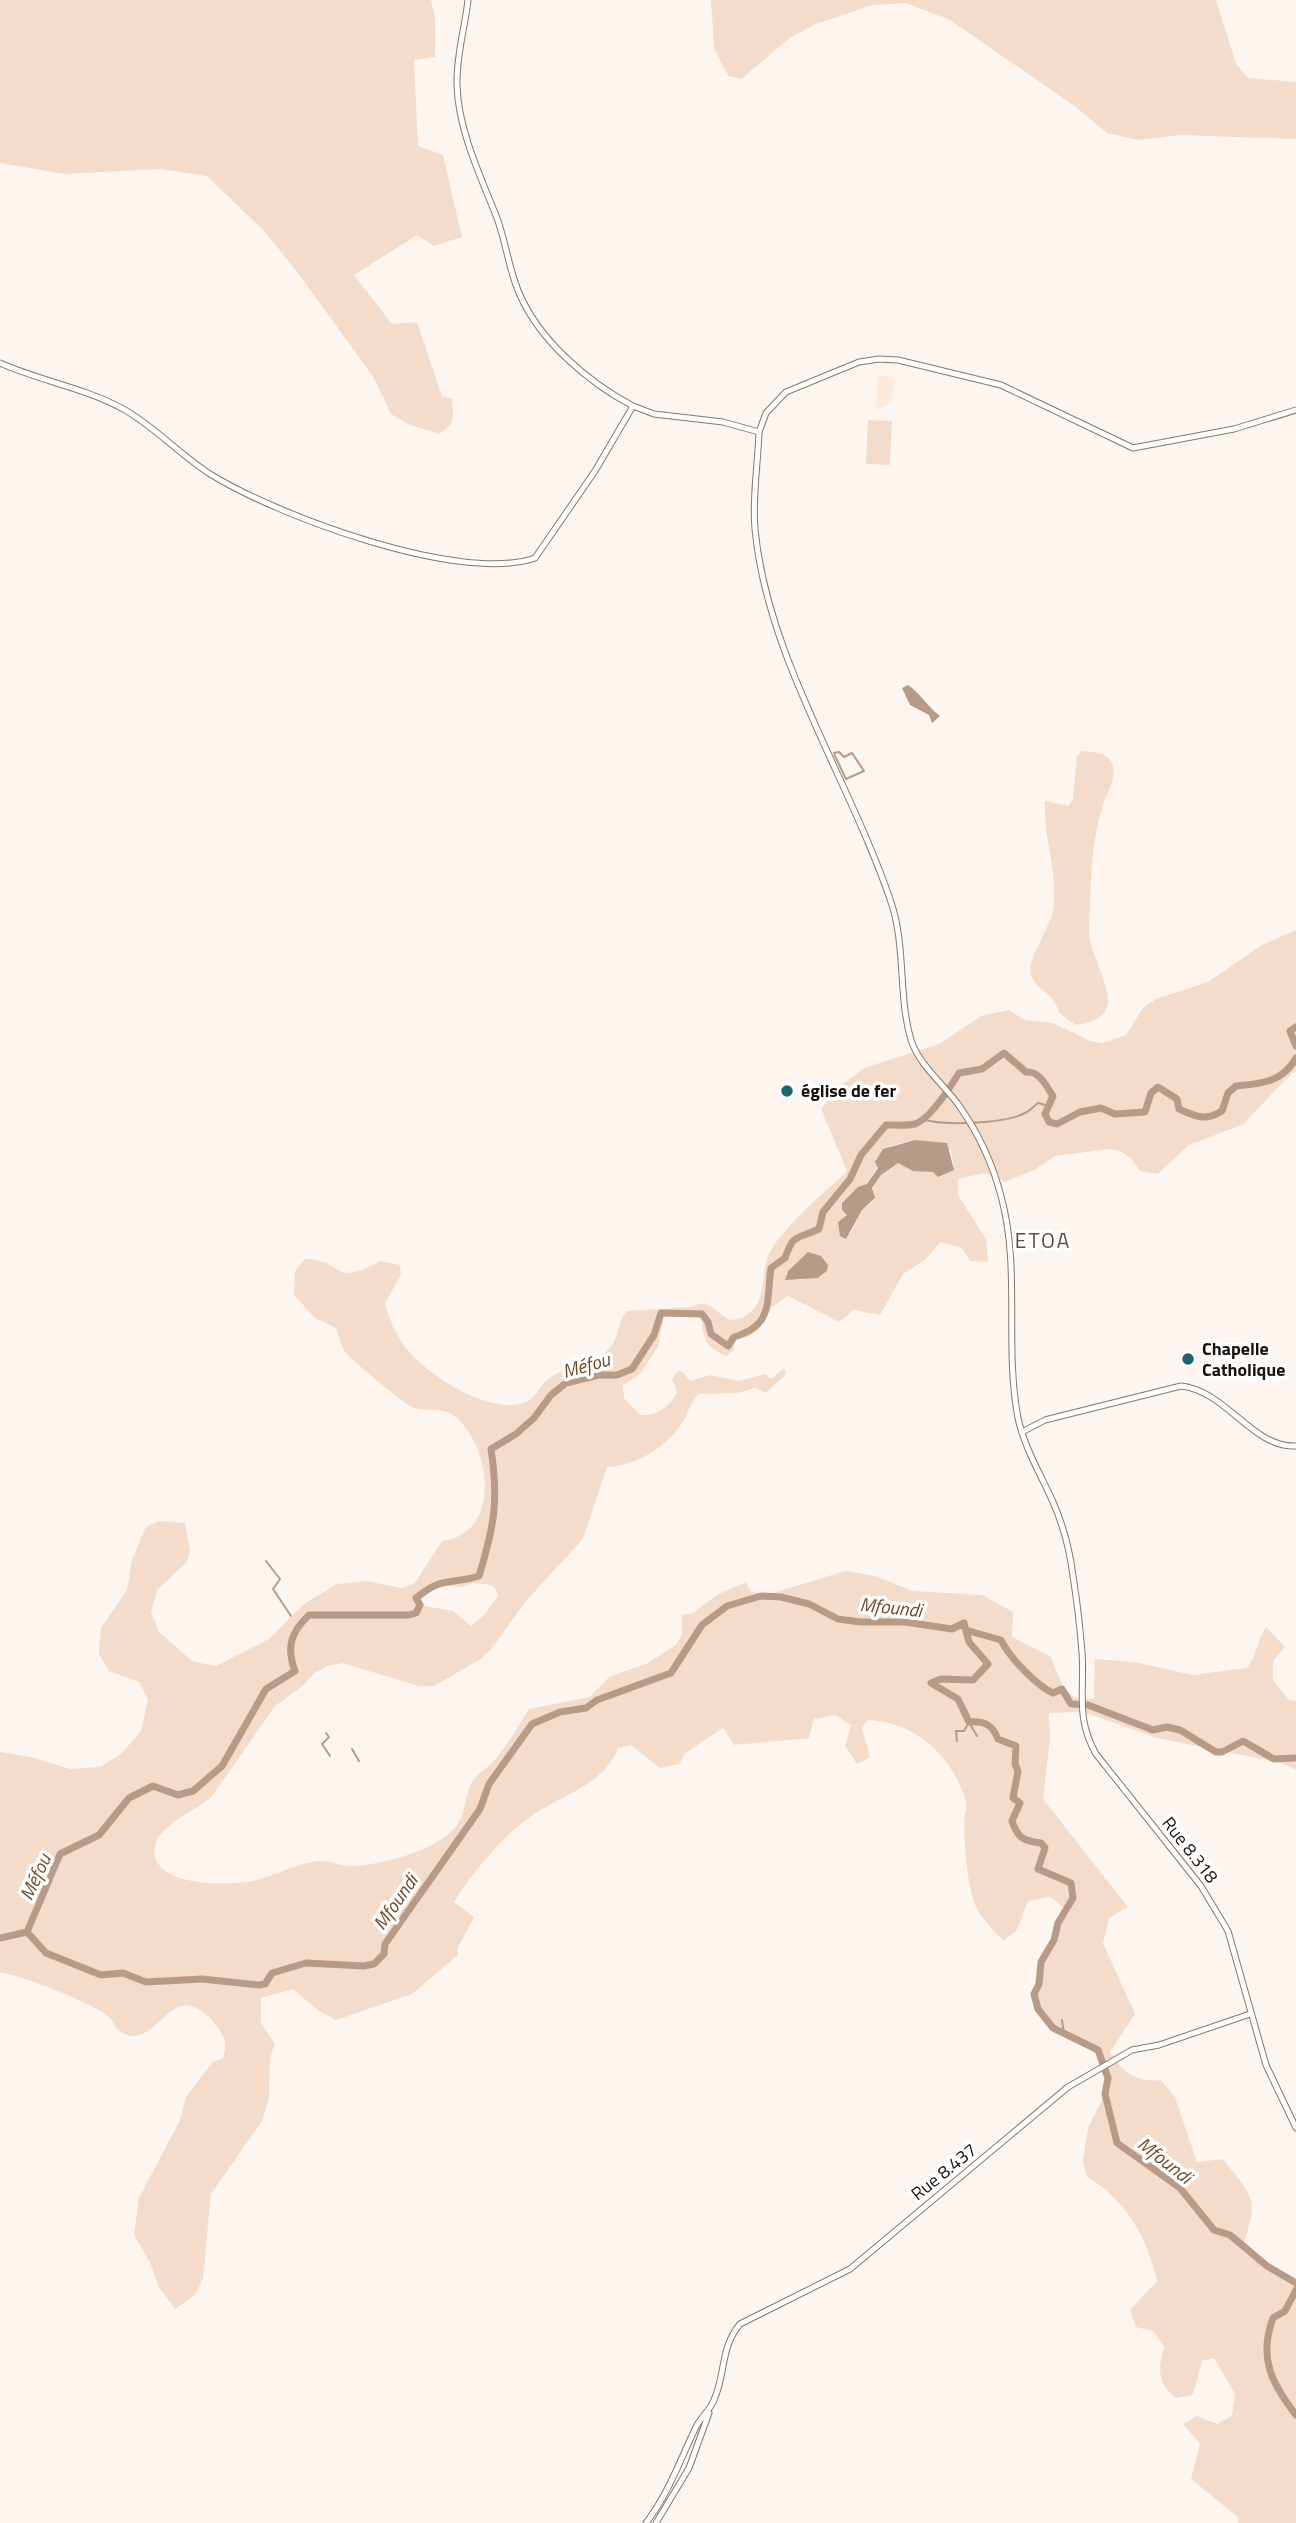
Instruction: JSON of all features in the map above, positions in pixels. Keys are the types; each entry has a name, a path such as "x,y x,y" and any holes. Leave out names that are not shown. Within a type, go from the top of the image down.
{"main road":[{"path":"468,0 457,71 459,109 499,223 519,295 539,327 562,352 599,384 633,406 654,414 708,419 759,432 766,413 786,392 856,363 879,359 898,360 1001,385 1133,448 1234,429 1296,410"},
{"path":"0,363 124,410 211,474 276,509 393,546 470,562 513,563 535,558 595,471 633,406"},
{"name":"Rue 8.318","path":"759,432 755,527 769,598 817,732 860,818 892,902 912,1040 919,1056 975,1132 1003,1205 1013,1269 1013,1374 1022,1432 1059,1518 1076,1594 1083,1656 1081,1715 1086,1734 1096,1754 1201,1886 1227,1928 1272,2082 1296,2129"},
{"path":"1022,1432 1045,1420 1181,1385 1201,1391 1274,1445 1296,1446"},
{"name":"Rue 8.437","path":"656,2523 689,2469 719,2384 728,2340 740,2324 850,2269 1040,2107 1100,2068 1132,2050 1159,2045 1250,2014"},
{"name":"Rue 8.437","path":"646,2523 675,2477 696,2426 710,2407"}],"shaded area":[{"path":"0,0 431,0 435,18 435,57 414,60 418,146 443,155 462,237 434,246 417,235 354,275 392,324 417,322 442,396 452,399 453,415 448,427 439,434 408,424 391,414 374,378 298,273 264,231 207,176 160,169 65,174 0,163"},
{"path":"711,0 1216,0 1236,64 1248,78 1296,82 1296,139 1182,135 1138,140 1107,133 1076,107 950,20 906,3 872,5 816,24 791,37 741,79 728,76 714,48"},
{"path":"878,375 892,377 895,383 891,402 876,411"},
{"path":"868,420 892,421 890,465 866,464"},
{"path":"908,685 940,716 932,723 929,715 910,705 902,688"},
{"path":"1082,751 1105,755 1111,761 1114,771 1096,834 1089,930 1108,1001 1105,1012 1095,1020 1076,1025 1059,1013 1053,1000 1033,980 1031,968 1053,913 1054,904 1054,878 1045,801 1069,806 1073,799 1077,756"},
{"path":"1296,930 1296,1071 1244,1124 1189,1145 1158,1174 1140,1171 1128,1156 1110,1149 1055,1156 1034,1170 1005,1182 984,1173 958,1179 958,1195 986,1239 988,1262 970,1261 962,1248 940,1242 925,1260 903,1274 880,1315 854,1310 839,1322 788,1296 772,1307 760,1328 750,1336 734,1340 734,1350 726,1356 708,1343 699,1317 664,1316 658,1347 639,1375 623,1385 624,1398 640,1415 662,1410 671,1402 677,1392 672,1379 678,1371 683,1372 690,1381 710,1375 739,1381 765,1374 771,1379 784,1368 786,1374 766,1393 755,1388 737,1393 699,1394 675,1432 659,1448 639,1459 607,1467 583,1539 525,1602 492,1648 479,1660 434,1686 419,1686 342,1663 314,1673 304,1685 275,1706 213,1795 175,1821 159,1837 155,1846 155,1857 160,1867 170,1874 195,1882 247,1882 310,1862 323,1861 346,1866 390,1860 433,1844 458,1824 473,1780 498,1756 529,1709 590,1697 609,1677 648,1663 676,1645 682,1634 682,1615 693,1613 717,1595 746,1582 751,1592 770,1594 845,1571 875,1576 913,1591 982,1595 1013,1612 1012,1637 1050,1656 1064,1688 1075,1698 1094,1699 1095,1659 1135,1662 1192,1675 1247,1668 1266,1627 1285,1647 1273,1661 1273,1680 1289,1700 1296,1701 1296,1770 1282,1763 1157,1738 1083,1712 1049,1713 1050,1738 1043,1799 1128,1907 1109,1918 1103,1943 1135,2014 1110,2052 1131,2075 1145,2080 1161,2080 1175,2097 1197,2162 1223,2159 1251,2199 1251,2217 1243,2246 1267,2266 1296,2283 1296,2523 1238,2523 1239,2518 1191,2479 1200,2444 1183,2424 1197,2416 1217,2424 1232,2416 1235,2394 1214,2358 1202,2361 1193,2395 1175,2398 1160,2375 1164,2347 1153,2331 1136,2327 1130,2310 1157,2281 1148,2250 1123,2208 1087,2177 1083,2161 1088,2128 1105,2094 1108,2078 1098,2050 1053,2028 1038,2009 1034,1994 1039,1984 1041,1962 1054,1940 1058,1923 1066,1909 1050,1897 1028,1901 1017,1930 1003,1941 983,1918 974,1902 965,1852 966,1803 952,1770 930,1744 902,1727 885,1722 868,1720 862,1728 870,1757 857,1764 845,1746 851,1725 835,1715 814,1719 809,1738 734,1745 723,1728 684,1754 680,1764 660,1768 631,1745 618,1748 603,1772 530,1817 488,1856 454,1902 474,1917 457,1949 458,1955 412,1994 336,2020 319,2011 293,1989 261,1998 261,2023 275,2044 270,2057 269,2098 262,2121 211,2194 203,2278 195,2295 175,2309 159,2287 150,2262 134,2235 139,2198 180,2120 186,2097 212,2063 223,2058 225,2042 207,2015 192,2006 185,2005 171,2011 143,2034 127,2035 117,2029 109,2017 89,2005 39,1984 0,1973 0,1752 31,1757 70,1769 100,1767 122,1753 141,1731 148,1700 139,1682 109,1671 99,1654 101,1628 127,1590 132,1560 146,1527 159,1521 185,1523 190,1552 187,1562 157,1590 151,1613 159,1632 192,1661 216,1666 269,1639 304,1604 337,1584 366,1581 402,1588 415,1583 442,1541 461,1535 474,1523 482,1507 485,1489 478,1450 469,1432 452,1414 441,1410 418,1409 407,1404 350,1357 343,1348 336,1328 315,1318 294,1295 295,1271 305,1259 326,1263 345,1273 365,1269 380,1261 400,1265 401,1274 385,1304 402,1343 412,1354 440,1378 476,1398 511,1405 526,1402 555,1375 592,1361 606,1352 613,1343 627,1311 692,1307 700,1304 713,1308 731,1320 739,1319 755,1308 761,1292 767,1258 777,1241 806,1209 847,1171 821,1109 839,1087 864,1068 939,1044 981,1016 1009,1010 1025,1020 1053,1023 1090,1041 1103,1043 1126,1035 1143,1008 1156,999 1208,982 1262,945","holes":["915,1140 951,1150 954,1167 927,1172 898,1163 879,1178 874,1188 873,1201 862,1210 850,1234 838,1222 847,1215 842,1203 858,1188 865,1187 890,1146","808,1253 827,1271 821,1277 798,1280 785,1274","473,1583 485,1584 497,1591 498,1596 484,1615 471,1626 453,1611 424,1606 420,1600 440,1585 461,1587"]},
{"path":"915,1140 947,1143 954,1170 938,1177 933,1172 913,1171 898,1163 881,1175 872,1188 875,1198 862,1210 846,1239 840,1236 838,1222 847,1215 842,1210 842,1203 858,1187 867,1184 878,1168 875,1162 883,1149"},
{"path":"808,1252 821,1256 828,1265 827,1271 818,1278 785,1280 788,1271"}],"waterway":[{"path":"839,752 844,757 852,753 864,771 846,779 834,753 839,752"},
{"name":"Méfou","path":"1296,1027 1290,1031 1296,1046"},
{"name":"Méfou","path":"0,1938 27,1932 60,1854 99,1835 129,1798 153,1786 178,1795 193,1791 222,1766 266,1689 295,1671 291,1655 292,1640 309,1615 409,1615 416,1613 420,1605 416,1598 425,1591 446,1582 479,1576 494,1514 495,1484 491,1449 516,1434 534,1418 551,1395 566,1383 599,1375 617,1375 632,1369 654,1335 661,1313 702,1314 708,1322 711,1334 728,1346 734,1337 756,1326 766,1311 771,1268 785,1258 796,1238 819,1229 823,1212 850,1179 861,1155 886,1125 915,1124 927,1116 959,1073 982,1069 1004,1053 1045,1084 1053,1096 1045,1114 1049,1122 1057,1124 1080,1112 1101,1108 1115,1114 1145,1112 1151,1093 1158,1087 1177,1099 1179,1109 1200,1117 1210,1116 1222,1111 1228,1093 1236,1086 1263,1083 1278,1077 1296,1058"},
{"path":"921,1119 944,1123 989,1122 1016,1117 1038,1103 1049,1106"},
{"path":"266,1561 280,1579 273,1589 291,1616"},
{"name":"Mfoundi","path":"27,1932 46,1953 101,1975 123,1973 146,1982 202,1979 259,1985 265,1984 272,1973 306,1963 364,1966 374,1964 384,1954 385,1944 480,1809 489,1784 532,1724 560,1712 586,1708 597,1700 671,1673 702,1625 727,1606 761,1596 781,1597 809,1604 838,1619 905,1622 952,1629 964,1623 969,1642 988,1664 973,1680 941,1679 931,1683 958,1699 969,1722 987,1724 998,1739 1016,1746 1015,1764 1018,1771 1013,1798 1020,1803 1012,1821 1014,1827 1022,1838 1041,1843 1045,1848 1038,1869 1071,1883 1073,1898 1058,1923 1054,1940 1041,1962 1039,1984 1034,1994 1038,2009 1053,2028 1098,2050 1108,2078 1105,2094 1117,2143 1180,2188 1214,2230 1230,2235 1267,2266 1296,2283"},
{"path":"969,1631 1001,1640 1032,1678 1053,1693 1062,1689 1071,1704 1088,1705 1153,1730 1167,1727 1180,1730 1216,1752 1222,1752 1243,1741 1274,1759 1296,1758"},
{"path":"957,1741 956,1731 964,1731 969,1722 977,1736"},
{"path":"326,1733 329,1737 322,1744 330,1756"},
{"path":"352,1749 359,1761"},
{"path":"1062,2020 1064,2034"},
{"name":"Mfoundi","path":"1296,2290 1285,2311 1273,2318 1267,2346 1267,2358 1274,2381 1296,2415"}],"place":[{"name":"église de fer","path":"787,1091"},
{"name":"Chapelle Catholique","path":"1188,1359"}],"district":[{"name":"ETOA","path":"1043,1241"}]}
